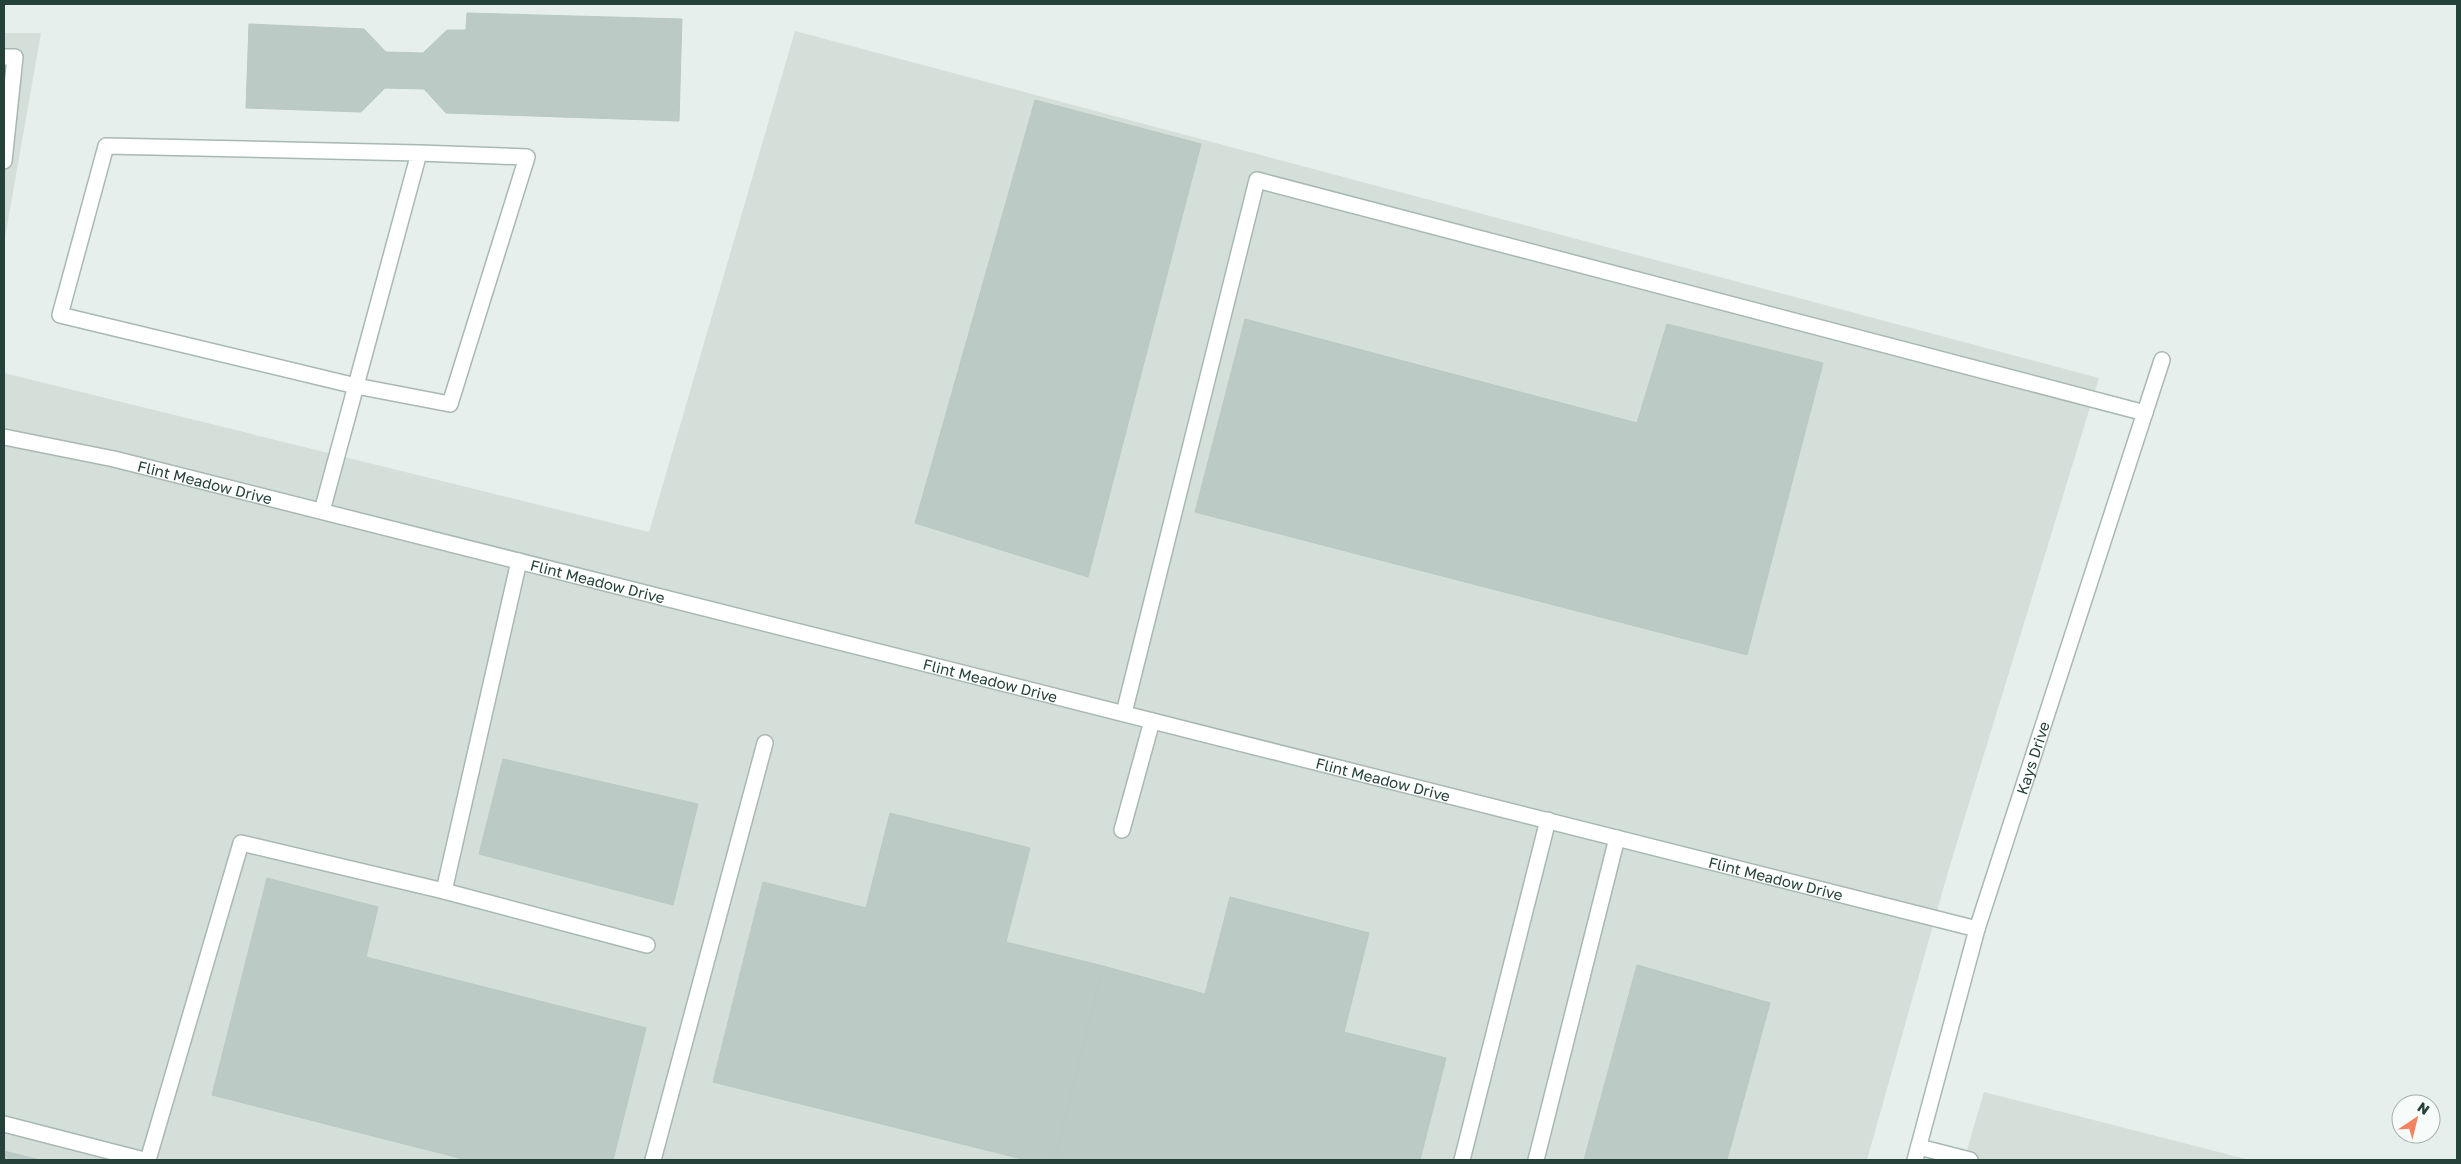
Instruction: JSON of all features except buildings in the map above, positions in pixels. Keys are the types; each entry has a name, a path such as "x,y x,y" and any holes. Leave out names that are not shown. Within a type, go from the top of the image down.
{"street":[{"path":"4,57 15,58 4,161"},
{"path":"106,146 419,153 527,157 450,404 356,386 60,315 106,146"},
{"path":"322,511 419,153"},
{"path":"1124,713 1257,180 2145,413"},
{"name":"Kays Drive","path":"1917,1154 1977,929 2162,360"},
{"name":"Flint Meadow Drive","path":"4,437 114,458 1977,929"},
{"path":"444,891 519,561"},
{"path":"1122,830 1152,721"},
{"path":"653,1160 765,743"},
{"path":"1462,1160 1548,820"},
{"path":"1536,1160 1617,838"},
{"path":"148,1160 241,843 444,891 648,945"},
{"path":"4,1124 144,1160"},
{"path":"1917,1154 1970,1160"}],"shaded area":[{"path":"795,31 2099,378 1948,872 1867,1160 4,1160 4,373 649,532"},
{"path":"4,33 41,33 4,243"},
{"path":"1984,1092 2250,1160 1964,1160"}]}
